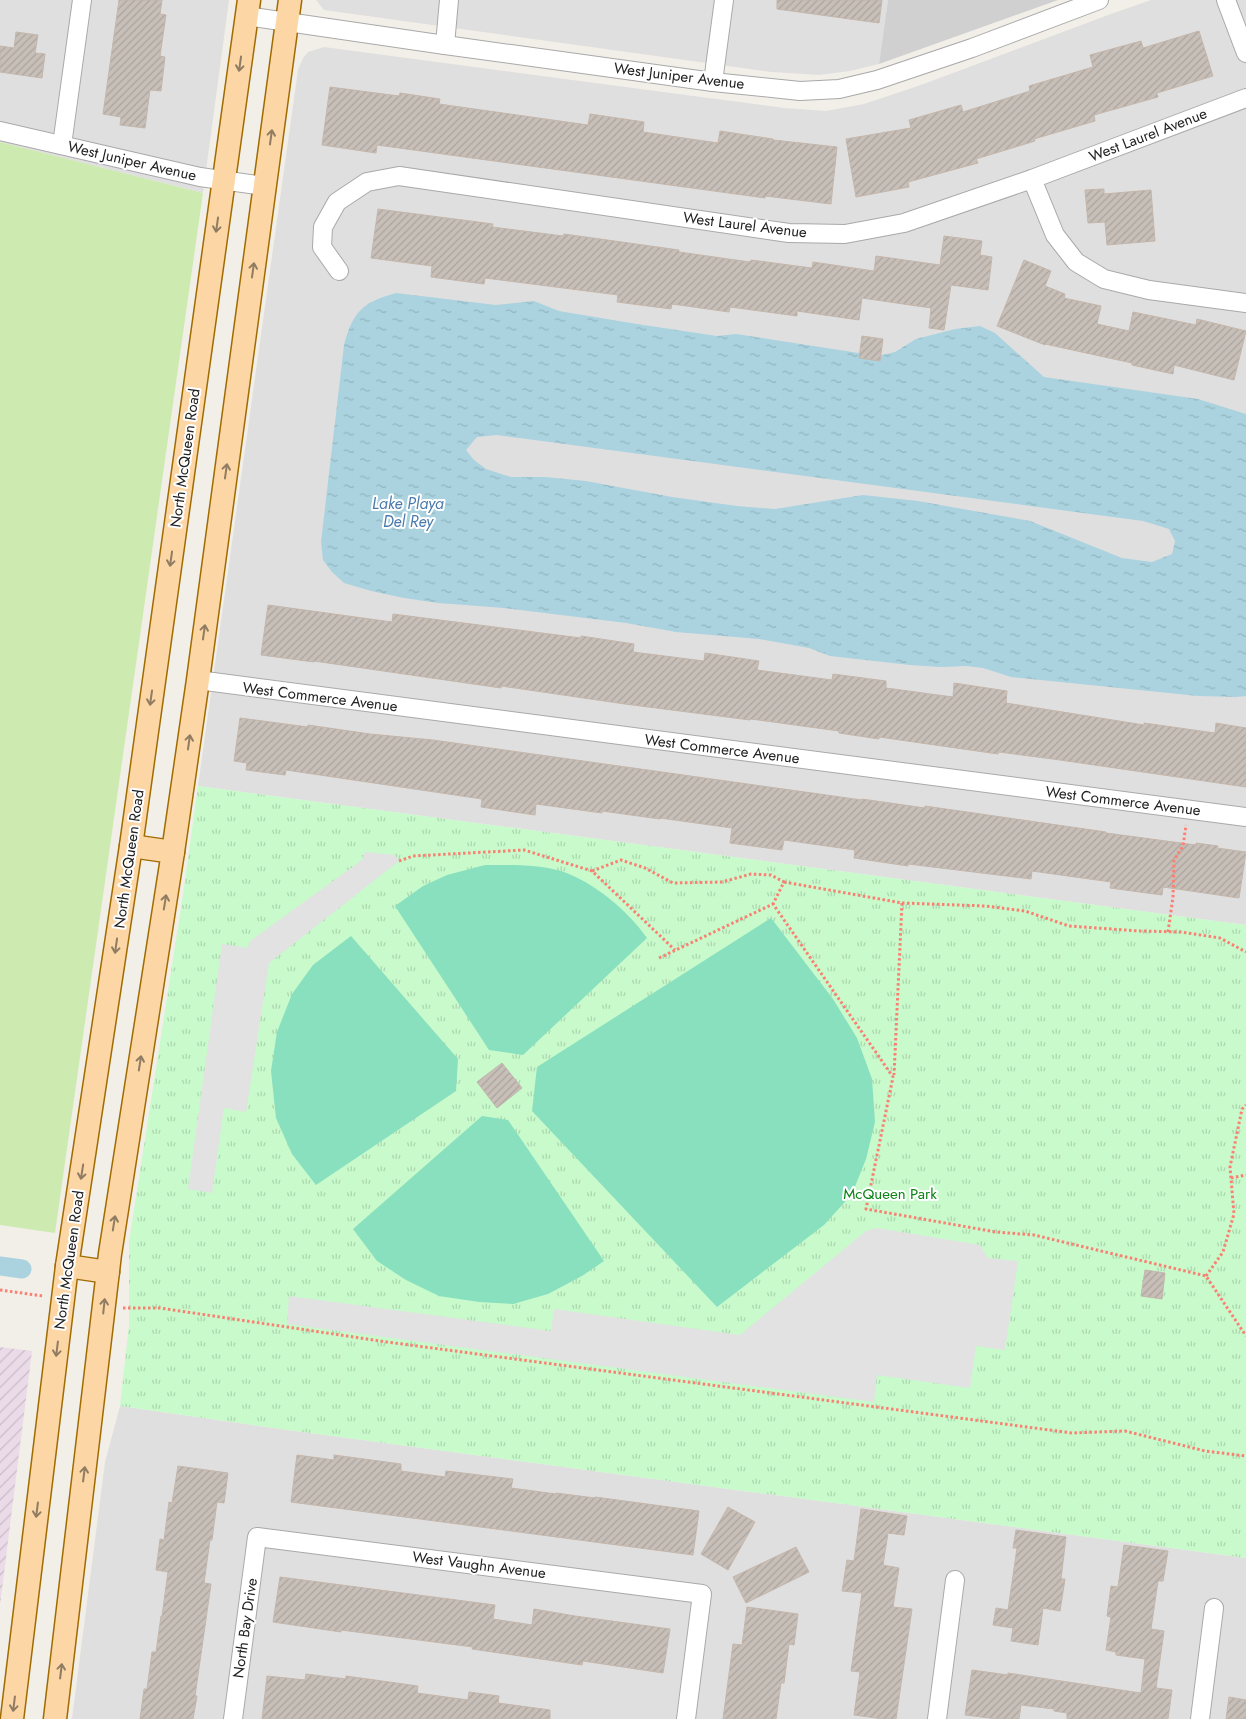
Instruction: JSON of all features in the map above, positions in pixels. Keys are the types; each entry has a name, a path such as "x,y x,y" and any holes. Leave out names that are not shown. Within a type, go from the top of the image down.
{"main road":[{"path":"55,1719 108,1272 198,680 290,0"},
{"name":"North McQueen Road","path":"12,1719 67,1266 131,846 248,8"},
{"path":"131,846 173,852"},
{"path":"67,1266 108,1272"}],"street":[{"path":"62,145 78,0"},
{"path":"445,45 449,0"},
{"path":"714,82 724,0"},
{"name":"West Juniper Avenue","path":"248,8 287,22 714,82 800,91 839,89 877,80 972,48 1099,0"},
{"path":"1226,0 1246,53"},
{"name":"West Laurel Avenue","path":"339,271 322,247 323,227 337,202 367,182 399,176 789,233 844,234 904,223 1032,179 1246,98"},
{"name":"West Juniper Avenue","path":"0,131 200,177 264,186"},
{"path":"1032,179 1055,235 1076,262 1104,279 1149,290 1246,303"},
{"name":"West Commerce Avenue","path":"198,680 1246,817"},
{"name":"West Vaughn Avenue","path":"257,1537 702,1594 686,1719"},
{"name":"North Bay Drive","path":"233,1719 257,1537"},
{"path":"937,1719 955,1580"},
{"path":"1200,1719 1214,1608"}],"path":[{"path":"1168,932 1173,898 1174,860 1183,846 1189,810"},
{"path":"399,861 413,856 524,850 592,871 676,950"},
{"path":"592,871 621,860 645,868 673,883 722,882 751,874 771,874 784,882 902,903 985,906 1025,911 1068,926 1181,932 1220,938 1246,952"},
{"path":"659,958 773,904 784,882"},
{"path":"902,903 894,1077 866,1209 996,1232 1034,1235 1206,1276 1246,1336"},
{"path":"773,904 894,1077"},
{"path":"1206,1276 1223,1252 1234,1214 1230,1167 1242,1109 1246,1105"},
{"path":"1231,1178 1246,1175"},
{"path":"0,1290 63,1298"},
{"path":"104,1307 160,1308 387,1342 1072,1433 1125,1431 1205,1451 1246,1456"}],"shaded area":[{"path":"0,0 229,0 203,193 0,142"},
{"path":"316,0 888,0 879,64 850,71 819,75 771,72 324,10"},
{"path":"888,0 1058,0 879,64"},
{"path":"1151,0 1246,0 1246,925 198,786 298,70 308,52 324,47 784,108 826,111 864,104 918,86"},
{"path":"365,852 395,855 399,861 269,963 246,1112 224,1108 212,1193 188,1189 222,944 248,948 249,942 362,860"},
{"path":"877,1228 980,1245 988,1258 1018,1261 1005,1350 976,1346 970,1388 877,1375 874,1402 287,1324 289,1296 551,1331 554,1309 740,1335 866,1231"},
{"path":"0,1347 32,1351 0,1605"},
{"path":"120,1406 1246,1558 1246,1719 72,1719 105,1462"}],"green space":[{"path":"0,142 203,193 55,1233 0,1225"},
{"name":"McQueen Park","path":"198,786 1246,925 1246,1558 120,1406 129,1325 129,1242"},
{"path":"485,865 542,867 573,876 586,882 609,898 647,938 523,1055 489,1050 395,906 423,886 447,875"},
{"path":"771,918 833,999 857,1038 872,1079 875,1122 866,1159 852,1194 824,1225 717,1307 532,1111 537,1067"},
{"path":"351,936 458,1059 456,1091 316,1185 292,1154 276,1118 271,1071 277,1032 292,994 313,965"},
{"path":"482,1116 508,1120 604,1261 582,1276 548,1294 513,1304 479,1302 439,1296 406,1280 377,1261 353,1229"}],"water":[{"name":"Lake Playa Del Rey","path":"396,293 496,305 534,301 559,311 637,324 717,336 736,334 878,356 895,352 916,339 955,329 980,326 995,333 1044,377 1198,399 1246,414 1246,696 1198,696 1011,677 983,668 966,666 910,665 830,656 809,648 759,639 676,632 626,623 504,608 438,603 371,591 344,583 323,560 321,542 344,345 351,324 361,310 367,304","holes":["497,435 1143,521 1169,529 1175,541 1172,554 1152,562 1122,558 1030,521 918,501 863,495 775,509 672,497 586,481 545,477 511,477 486,469 474,460 466,450 477,437"]}],"building":[{"path":"119,0 162,0 160,14 166,15 160,56 165,57 161,91 150,90 145,128 120,125 121,117 103,114"},
{"path":"777,0 882,0 879,23 777,9"},
{"path":"1199,31 1213,76 1157,93 1158,97 1094,115 1095,121 976,159 978,163 908,182 909,187 856,197 846,139 911,128 909,120 961,105 963,112 1030,91 1029,86 1093,67 1090,55 1141,41 1143,48"},
{"path":"16,32 38,35 35,53 45,54 42,78 0,72 0,46 14,48"},
{"path":"330,87 399,96 400,93 440,99 439,104 588,125 590,114 644,122 643,132 718,143 720,131 773,140 837,147 831,204 765,196 765,198 377,145 376,153 322,145"},
{"path":"1104,189 1104,194 1151,190 1155,241 1107,245 1105,222 1088,223 1085,190"},
{"path":"378,209 493,224 492,227 563,236 564,234 750,262 751,260 812,268 813,262 874,271 876,256 940,265 944,236 982,241 980,255 992,257 988,290 951,285 944,330 929,328 931,308 862,298 859,320 797,311 797,316 730,307 729,312 672,304 671,309 617,302 618,295 485,278 484,284 431,277 432,266 371,258"},
{"path":"1024,260 1051,271 1045,286 1065,294 1064,298 1101,306 1097,324 1129,331 1133,312 1196,325 1197,319 1246,331 1234,380 1174,365 1173,374 1132,365 1132,363 1045,345 997,326"},
{"path":"862,336 883,339 880,361 859,358"},
{"path":"268,605 392,622 393,614 581,638 581,636 634,644 633,652 704,661 705,653 759,661 757,670 832,680 833,674 886,681 886,688 953,697 954,683 1007,691 1006,703 1144,725 1144,723 1215,733 1216,723 1246,728 1246,787 1060,760 999,752 998,754 879,737 879,739 839,733 839,731 751,719 625,704 501,686 501,688 261,655"},
{"path":"240,718 433,740 862,800 925,808 925,806 1106,833 1196,845 1196,843 1218,846 1217,848 1246,852 1239,898 1163,887 1162,895 1110,888 1111,882 1032,871 1031,879 908,864 908,866 854,858 855,850 784,840 782,850 730,843 732,828 536,804 535,815 481,807 482,799 286,770 285,775 246,770 247,763 234,761"},
{"path":"502,1063 522,1088 497,1108 477,1082"},
{"path":"1145,1270 1165,1273 1162,1299 1141,1296"},
{"path":"297,1455 334,1460 334,1455 401,1464 401,1471 445,1477 446,1471 513,1479 511,1488 699,1511 693,1555 291,1502"},
{"path":"178,1466 228,1473 224,1503 217,1502 204,1583 211,1584 195,1696 197,1696 193,1719 140,1719 144,1689 147,1689 152,1652 156,1652 168,1572 156,1570 160,1539 164,1540 169,1502 172,1503"},
{"path":"728,1507 755,1522 728,1570 701,1554"},
{"path":"861,1509 907,1516 904,1535 888,1533 883,1565 899,1568 893,1607 912,1609 896,1719 854,1715 860,1672 851,1671 862,1593 842,1591 847,1560 854,1561"},
{"path":"1016,1530 1066,1537 1061,1579 1065,1579 1060,1611 1043,1608 1038,1645 1011,1641 1013,1628 993,1625 996,1608 1008,1610 1017,1548 1013,1548"},
{"path":"1124,1545 1168,1551 1163,1581 1158,1581 1151,1629 1164,1631 1156,1688 1172,1690 1168,1719 1067,1719 1067,1713 1054,1711 1054,1709 1021,1705 1019,1719 997,1719 965,1715 972,1670 1008,1675 1008,1673 1141,1693 1145,1659 1116,1655 1116,1652 1106,1650 1111,1617 1107,1616 1111,1586 1118,1587"},
{"path":"796,1547 809,1572 746,1603 733,1577"},
{"path":"280,1577 495,1605 493,1619 532,1625 534,1609 670,1629 663,1673 583,1661 582,1665 472,1649 473,1647 273,1622"},
{"path":"747,1607 798,1614 794,1645 789,1644 784,1683 781,1683 776,1719 723,1719 733,1644 742,1645"},
{"path":"306,1674 346,1679 346,1676 418,1686 417,1693 468,1700 469,1692 499,1696 498,1703 550,1710 550,1719 262,1719 267,1676 305,1680"},
{"path":"1229,1697 1246,1700 1246,1719 1226,1719"}],"waterway":[{"path":"0,1266 22,1269"}]}
